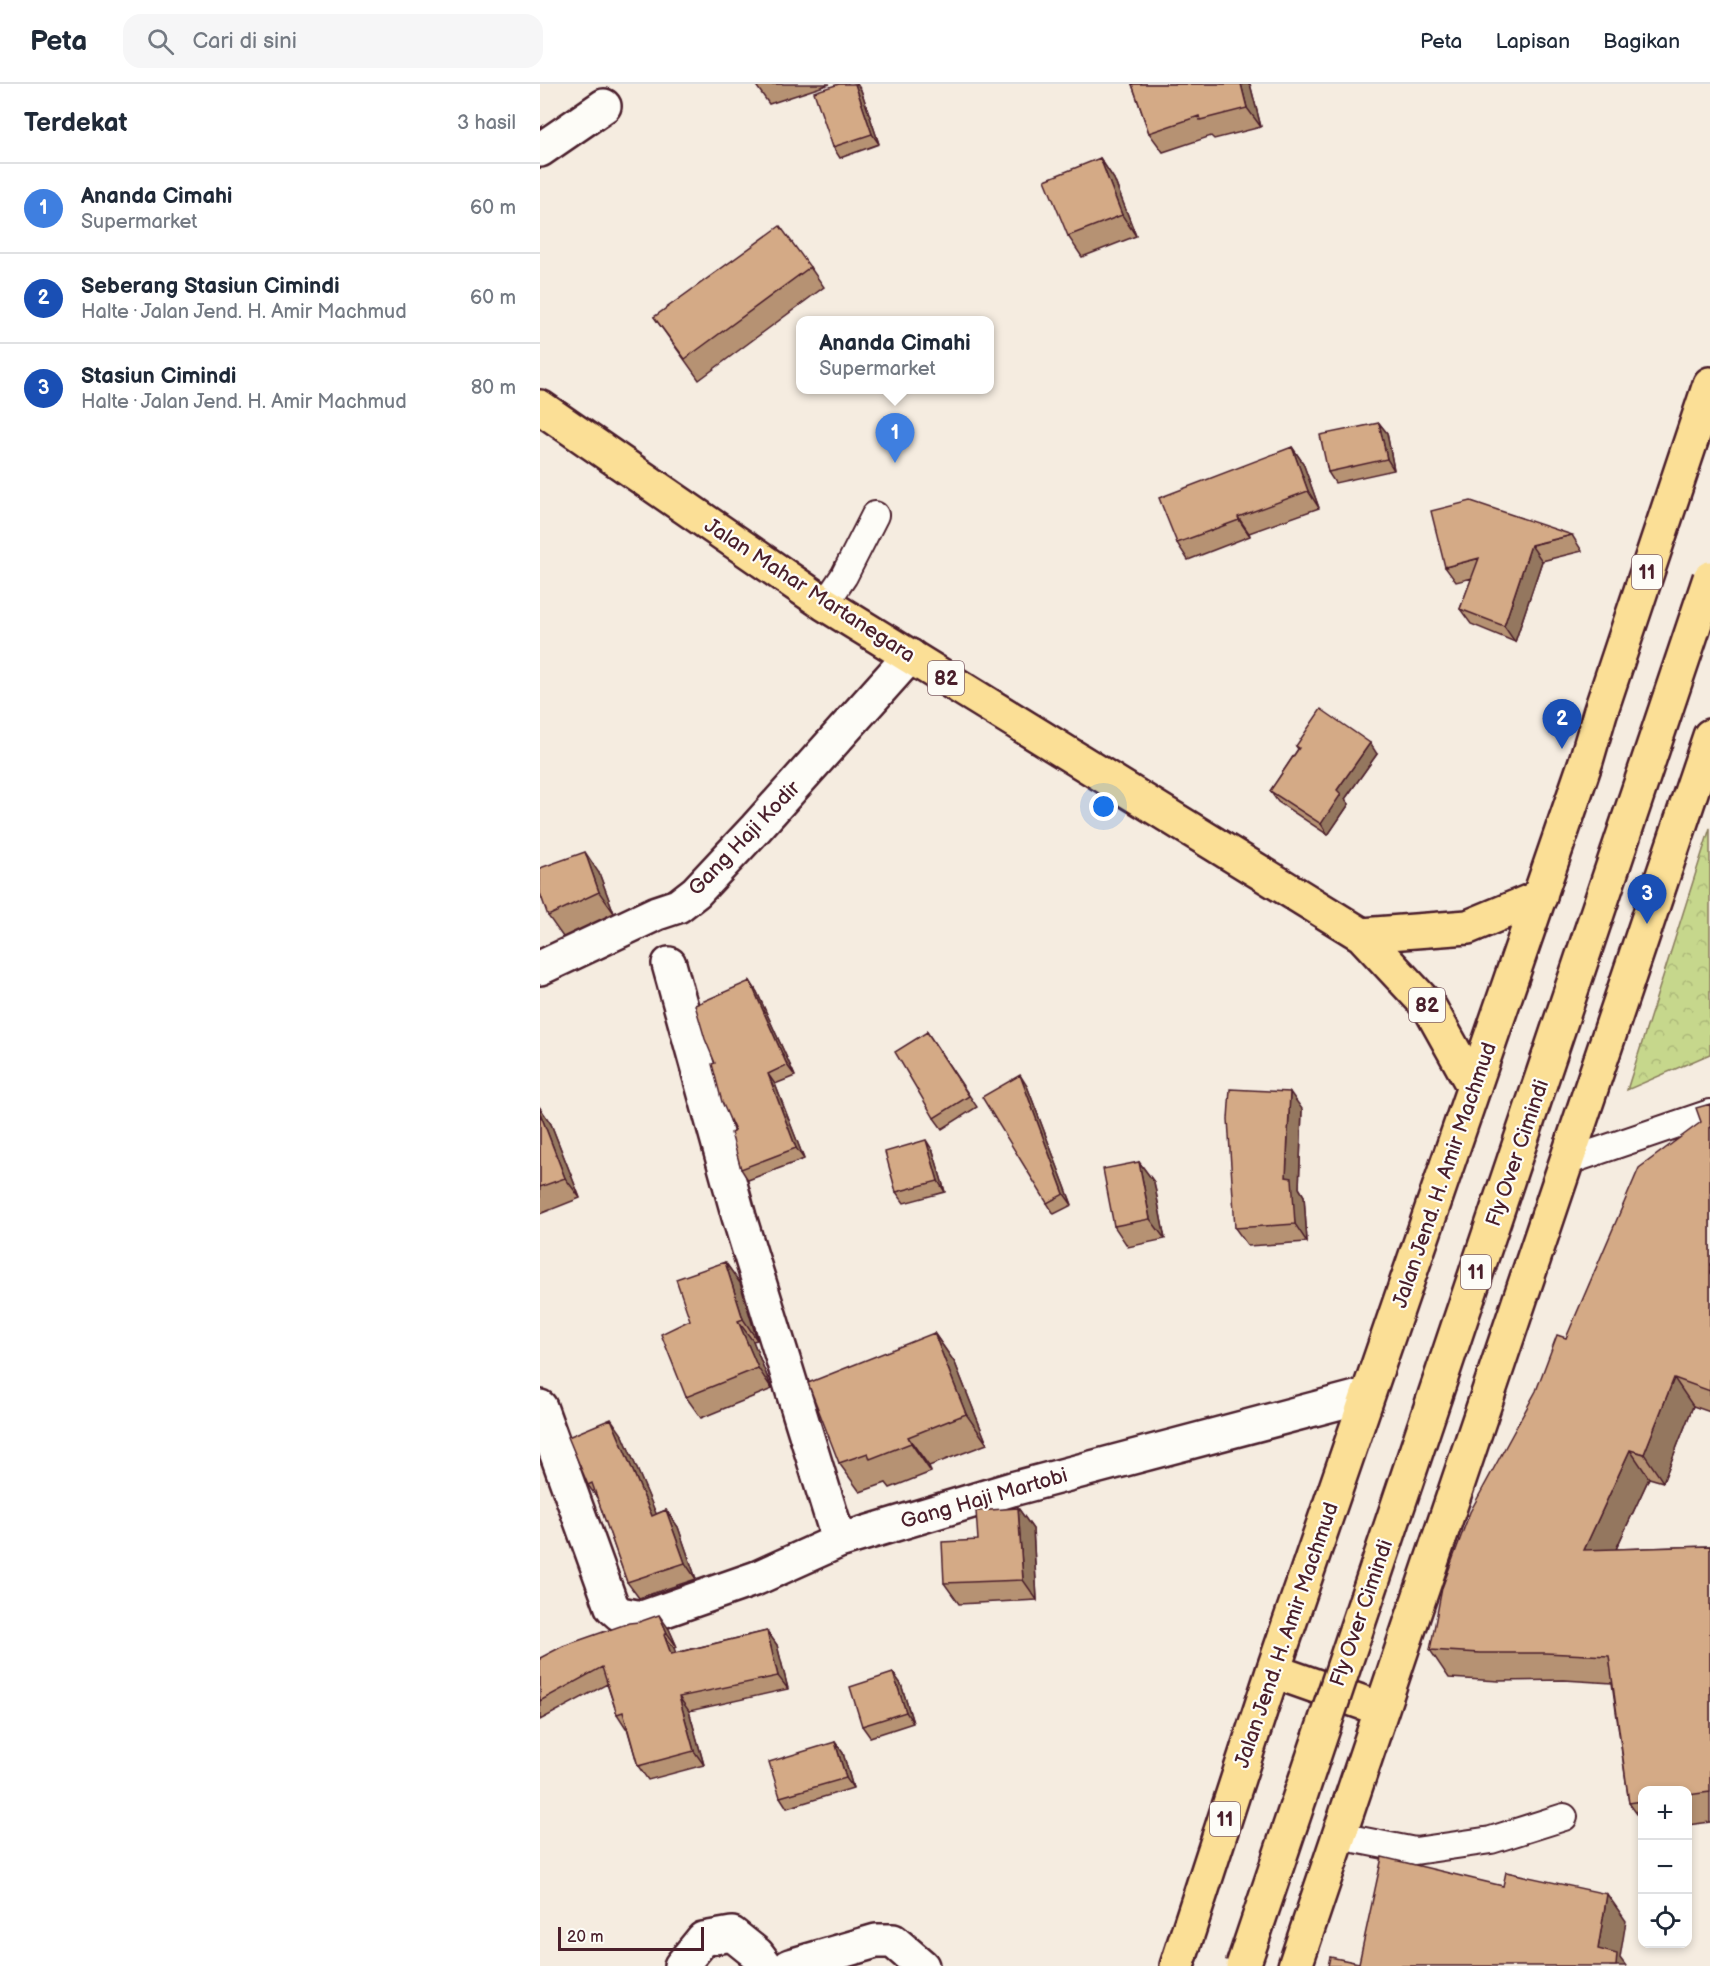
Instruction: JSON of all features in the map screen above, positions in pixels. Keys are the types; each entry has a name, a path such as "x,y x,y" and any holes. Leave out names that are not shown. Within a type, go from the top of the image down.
{"main road":[{"name":"Jalan Jend. H. Amir Machmud","path":"1176,1966 1273,1671 1540,897 1710,384"},
{"name":"Jalan Mahar Martanegara","path":"540,407 825,604 1362,934 1430,1008 1474,1087"},
{"name":"Fly Over Cimindi","path":"1243,1966 1710,578"},
{"name":"11","path":"1295,1966 1710,736"},
{"path":"1362,934 1468,927 1540,897"},
{"path":"1273,1671 1381,1709"}],"street":[{"path":"540,150 604,106"},
{"name":"Gang Haji Kodir","path":"540,968 657,913 678,906 696,892 910,656"},
{"path":"669,964 739,1217 839,1541"},
{"name":"Gang Haji Martobi","path":"540,1407 612,1607 620,1614 642,1618 757,1578 839,1541 1012,1489 1367,1395"},
{"path":"681,1966 703,1939 732,1934 757,1954 766,1966"},
{"path":"790,1966 876,1941 892,1941 921,1966"}],"lane":[{"path":"825,604 844,576 875,515"},
{"path":"1566,1162 1710,1113"},
{"path":"1339,1836 1415,1851 1491,1840 1564,1817"}],"green space":[{"path":"1710,828 1710,1054 1627,1090"}],"building":[{"path":"839,84 855,84 872,134 833,147 814,92"},
{"path":"1132,84 1241,84 1247,108 1200,120 1199,116 1149,133"},
{"path":"1100,158 1122,215 1068,236 1045,180"},
{"path":"780,226 810,267 685,359 654,317"},
{"path":"1379,423 1387,459 1328,472 1320,435"},
{"path":"1292,447 1308,491 1177,543 1159,498"},
{"path":"1471,501 1572,535 1531,545 1504,626 1460,609 1479,558 1445,567 1431,511"},
{"path":"1321,709 1370,743 1337,790 1341,794 1321,824 1270,791 1299,748 1296,746"},
{"path":"585,852 599,892 548,916 540,893 540,868"},
{"path":"750,981 787,1065 768,1074 796,1148 741,1169 731,1133 735,1131 722,1102 712,1064 715,1063 695,1005"},
{"path":"927,1032 969,1096 934,1118 895,1052"},
{"path":"1020,1075 1064,1194 1047,1203 982,1097"},
{"path":"1230,1089 1290,1092 1286,1177 1292,1178 1295,1224 1235,1228 1228,1119"},
{"path":"1710,1104 1710,1391 1674,1378 1644,1454 1630,1450 1584,1550 1710,1546 1710,1792 1692,1794 1692,1786 1638,1786 1638,1802 1629,1803 1609,1656 1430,1650 1442,1588 1470,1512 1536,1391 1557,1335 1566,1338 1639,1168 1701,1122 1696,1108"},
{"path":"540,1113 565,1178 540,1187"},
{"path":"926,1140 938,1181 896,1192 885,1152"},
{"path":"1139,1162 1150,1219 1114,1226 1103,1169"},
{"path":"725,1262 743,1319 738,1321 758,1368 686,1397 661,1334 690,1320 676,1279"},
{"path":"934,1333 966,1414 908,1437 911,1443 870,1459 868,1453 839,1463 808,1383"},
{"path":"611,1419 652,1516 666,1510 685,1563 627,1582 592,1483 588,1485 568,1437"},
{"path":"1018,1508 1023,1580 944,1583 942,1542 978,1540 976,1511"},
{"path":"659,1615 667,1633 664,1635 671,1654 767,1631 778,1676 679,1697 694,1751 638,1766 623,1712 617,1714 602,1667 540,1701 540,1658 563,1646"},
{"path":"893,1673 906,1712 862,1726 850,1687"},
{"path":"835,1742 846,1778 780,1797 769,1762"},
{"path":"1382,1857 1503,1886 1506,1872 1607,1894 1598,1949 1617,1954 1616,1966 1328,1966 1330,1957 1359,1963"}],"place":[{"name":"Ananda Cimahi","path":"895,463"},
{"name":"Seberang Stasiun Cimindi","path":"1562,749"},
{"name":"Stasiun Cimindi","path":"1647,924"}]}
